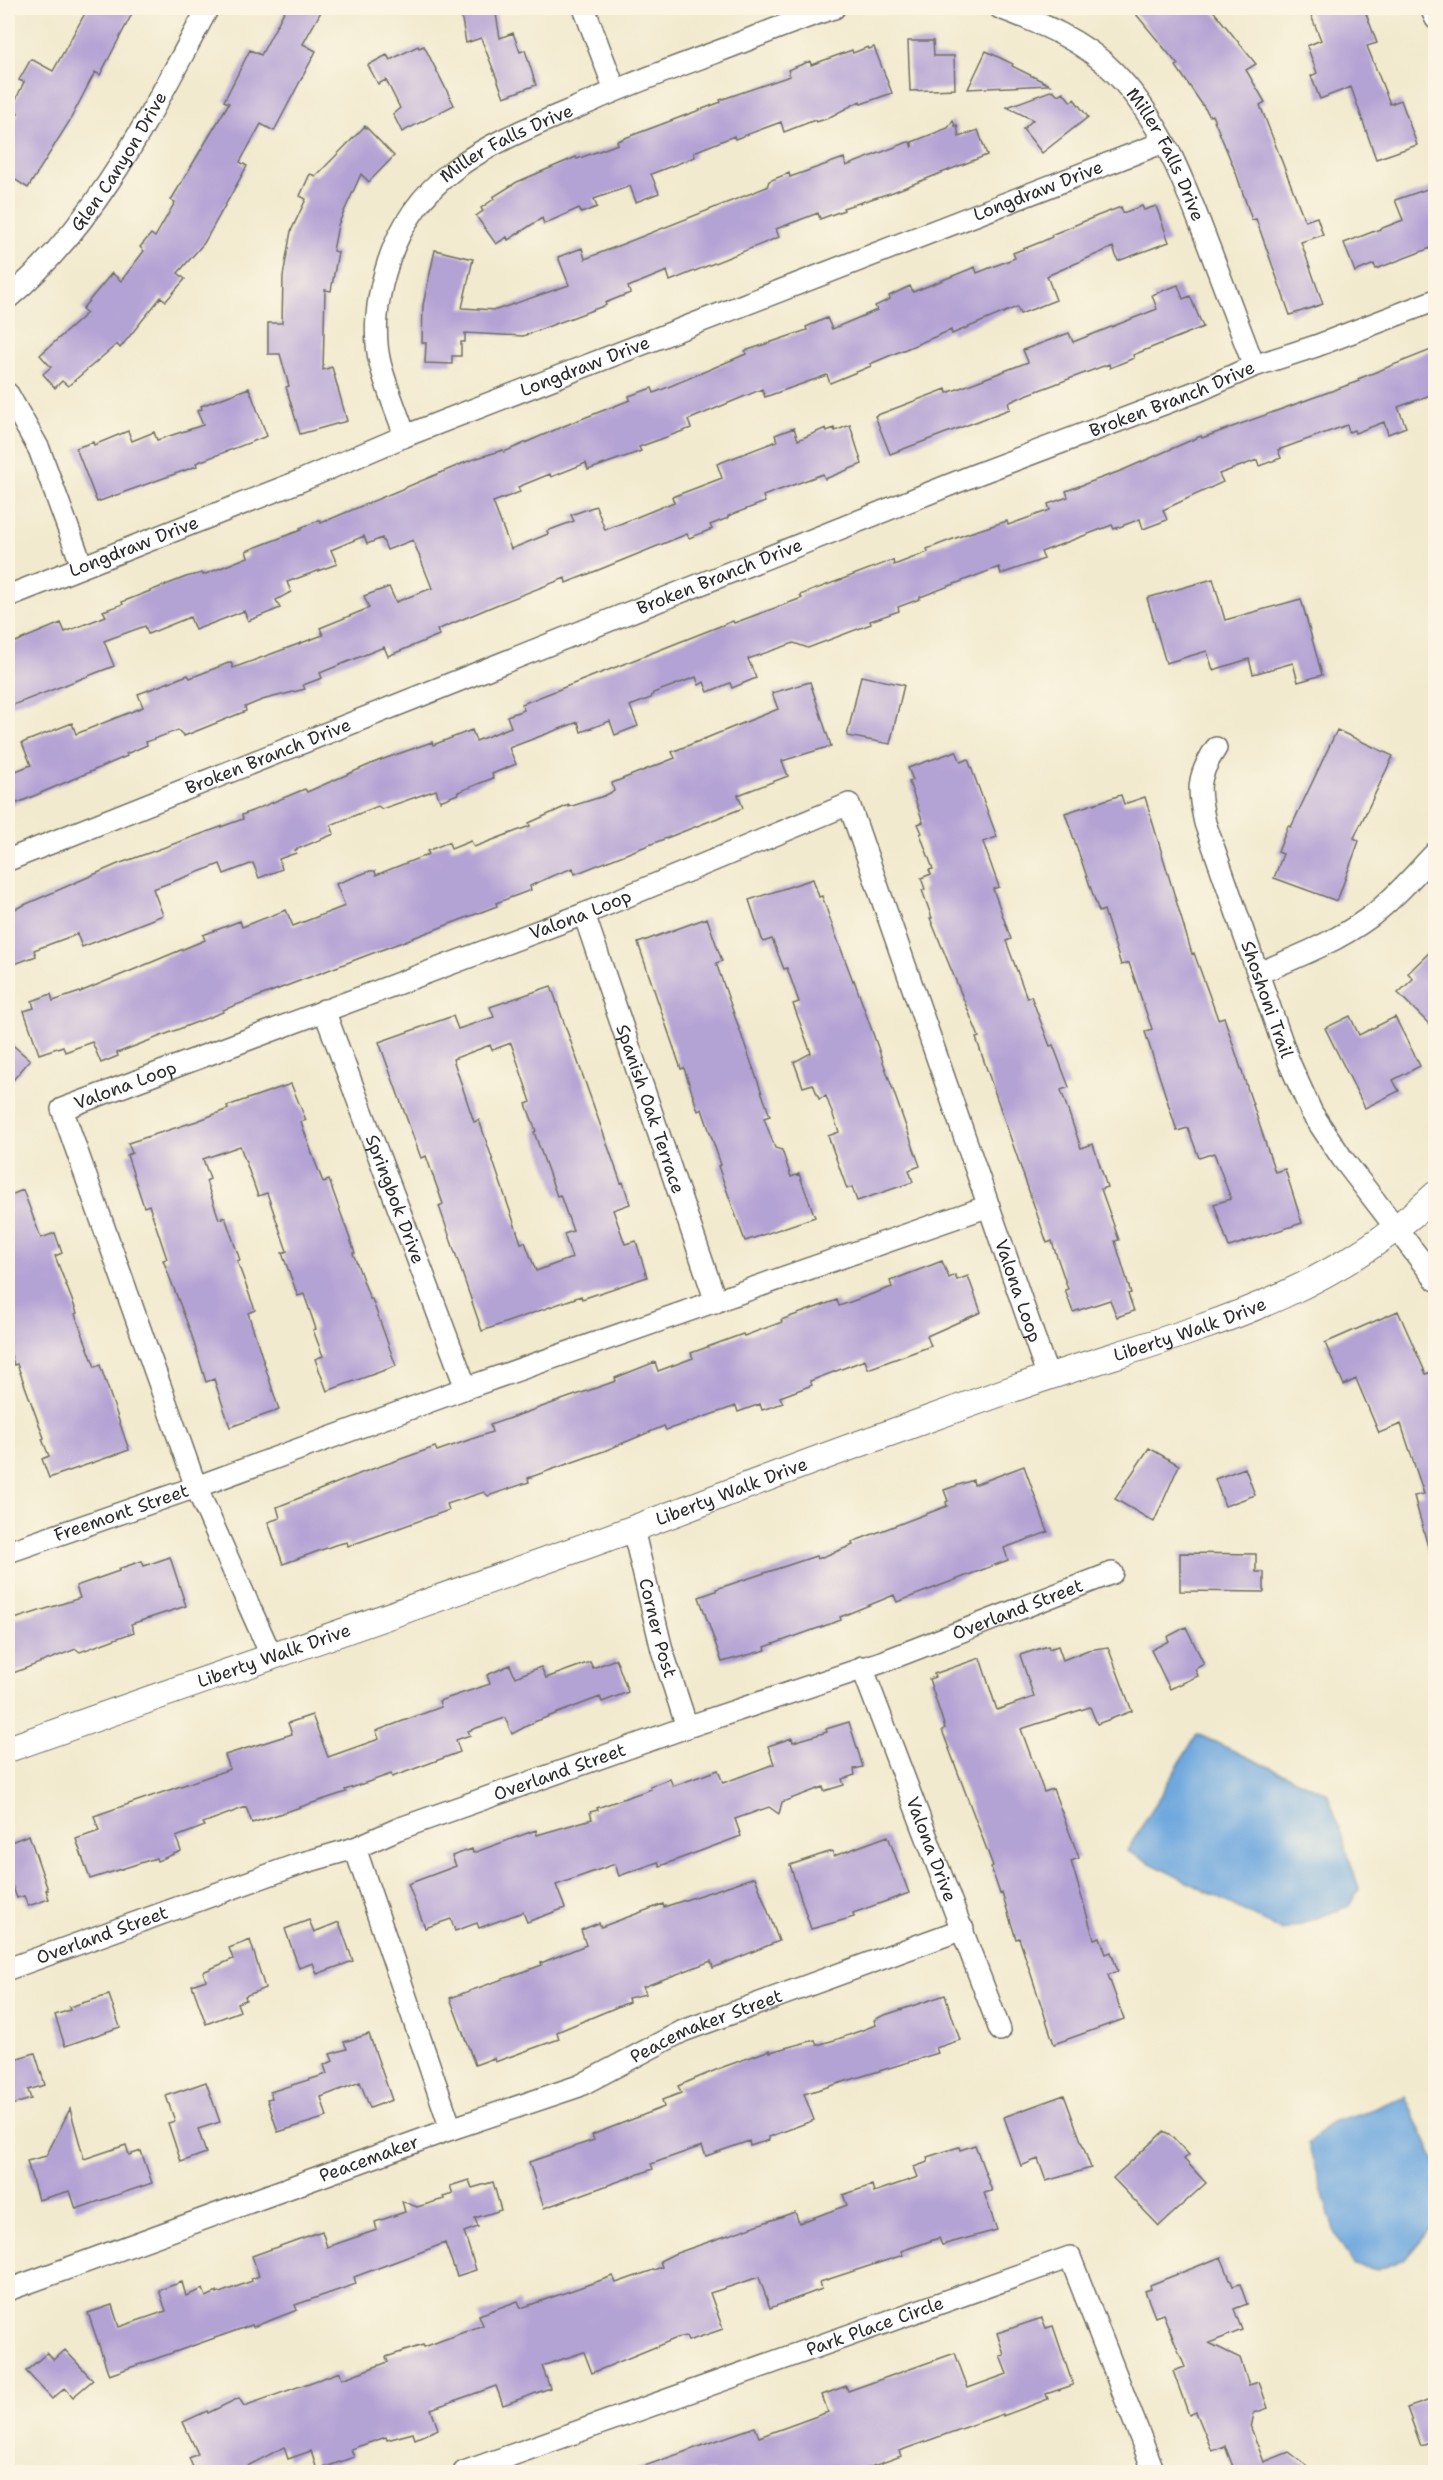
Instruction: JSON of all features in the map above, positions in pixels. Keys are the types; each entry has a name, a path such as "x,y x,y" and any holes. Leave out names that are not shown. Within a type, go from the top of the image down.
{"street":[{"name":"Glen Canyon Drive","path":"8,298 54,253 104,190 208,8"},
{"path":"584,8 615,90"},
{"name":"Miller Falls Drive","path":"405,436 380,362 378,343 381,287 397,236 422,199 437,183 464,161 492,143 615,90 794,21 834,8"},
{"name":"Miller Falls Drive","path":"1000,8 1034,20 1068,38 1113,71 1137,99 1181,173 1254,366"},
{"path":"1431,8 1436,19"},
{"name":"Longdraw Drive","path":"8,596 405,436 1164,142"},
{"name":"Broken Branch Drive","path":"8,860 960,481 1198,391 1254,366 1316,346 1436,300"},
{"path":"8,394 39,449 82,566"},
{"name":"Shoshoni Trail","path":"1216,748 1200,778 1200,799 1205,823 1289,1062 1312,1113 1342,1158 1436,1280"},
{"name":"Valona Loop","path":"196,1487 62,1109 584,914 849,804 1048,1377"},
{"path":"1259,973 1317,948 1359,925 1386,903 1436,852"},
{"name":"Spanish Oak Terrace","path":"584,914 716,1302"},
{"name":"Springbok Drive","path":"324,1010 466,1388"},
{"name":"Liberty Walk Drive","path":"8,1749 633,1529 858,1444 1048,1377 1159,1342 1288,1294 1345,1264 1397,1229 1436,1194"},
{"path":"196,1487 466,1388 989,1206"},
{"name":"Freemont Street","path":"8,1552 196,1487 271,1655"},
{"name":"Corner Post","path":"633,1529 662,1650 687,1727"},
{"name":"Overland Street","path":"8,1969 299,1864 355,1848 398,1829 862,1667 1112,1573"},
{"name":"Valona Drive","path":"862,1667 1000,2030"},
{"path":"355,1848 452,2128"},
{"name":"Peacemaker Street","path":"452,2128 579,2086 683,2031 963,1929"},
{"name":"Peacemaker","path":"8,2290 452,2128"},
{"name":"Park Place Circle","path":"464,2472 1071,2257 1154,2472"}],"water":[{"path":"1197,1734 1328,1794 1359,1889 1349,1906 1283,1931 1127,1851"},
{"path":"1405,2096 1435,2160 1435,2223 1406,2258 1378,2270 1354,2265 1335,2234 1308,2144 1331,2122 1368,2111"}],"building":[{"path":"88,8 135,8 100,75 95,72 69,122 28,188 8,175 8,130 18,113 11,110 24,82 19,80 31,59 53,71"},
{"path":"286,8 323,8 303,44 316,51 274,131 261,124 240,162 247,166 204,243 178,273 185,279 166,301 161,297 120,348 117,344 68,386 62,381 55,388 43,374 51,367 40,355 87,313 82,309 112,273 121,281 144,251 140,247 151,234 155,237 175,202 171,200 229,103 224,101 250,50 261,55"},
{"path":"460,8 495,8 500,38 513,33 520,52 525,50 536,85 504,97 481,38 466,43"},
{"path":"1131,8 1211,8 1256,64 1246,70 1265,102 1260,105 1305,221 1317,217 1323,235 1301,242 1323,304 1290,315 1256,219 1252,220 1212,115 1210,116 1176,66 1178,65"},
{"path":"1308,8 1364,8 1377,43 1367,46 1390,104 1401,100 1417,145 1376,159 1351,87 1320,99 1311,76 1317,73 1307,46 1321,40"},
{"path":"908,41 933,41 934,56 954,56 955,89 910,91"},
{"path":"418,46 419,48 424,46 454,105 402,132 393,114 400,108 386,80 378,84 368,65 387,55 390,60"},
{"path":"868,47 869,49 874,47 892,93 861,104 860,101 826,119 816,122 815,120 784,132 781,122 735,139 734,136 694,152 695,157 651,174 659,193 636,202 630,186 594,199 597,207 581,213 579,208 544,224 542,218 508,240 507,237 496,244 476,216 483,211 481,208 494,199 493,197 517,182 576,157 577,159 618,144 617,141 721,102 720,100 790,76 788,70 810,61 811,65 852,50 853,53"},
{"path":"986,51 1013,64 1012,66 1050,85 968,89"},
{"path":"1053,90 1058,95 1063,92 1071,102 1074,99 1088,117 1042,153 1023,129 1033,120 1007,107"},
{"path":"953,120 955,126 957,125 959,137 978,130 987,155 893,192 843,208 844,210 820,219 818,213 776,229 779,237 670,281 667,271 628,287 630,293 605,303 606,305 523,336 465,333 465,342 461,342 461,356 452,356 452,364 425,363 426,343 422,343 423,305 435,250 473,259 462,308 496,310 569,285 558,257 582,248 585,259 767,187 769,181 789,173 790,177 844,158 846,166 908,142 912,148 912,142 948,128"},
{"path":"365,126 394,156 369,182 361,174 338,225 333,251 338,252 331,291 325,290 323,370 332,367 347,421 300,434 286,387 289,386 280,354 268,354 268,323 282,323 283,276 291,231 306,199 300,196 310,174 316,176"},
{"path":"1436,186 1436,246 1376,269 1374,264 1355,272 1344,243 1403,220 1395,200"},
{"path":"1142,206 1144,210 1156,206 1169,242 1118,261 1113,247 1047,276 1056,300 1020,314 1017,307 952,334 951,330 830,383 827,375 765,397 762,389 688,420 691,428 639,447 641,451 588,470 586,463 551,477 550,474 518,487 520,492 493,502 511,549 548,534 547,531 574,521 571,515 596,506 605,530 674,502 672,497 722,478 717,464 777,441 775,435 794,428 798,440 826,428 827,431 834,428 835,431 850,425 862,464 825,479 823,474 763,496 765,502 710,525 712,529 689,538 687,534 566,583 565,578 496,605 437,630 439,635 388,656 384,647 320,673 322,678 303,685 305,689 262,700 245,707 246,711 184,736 178,730 146,742 147,745 126,754 127,756 8,807 8,774 31,765 22,743 72,723 76,734 143,707 138,694 231,662 233,668 323,635 320,628 369,608 364,596 389,587 396,602 432,588 413,540 387,550 382,538 367,544 364,536 331,550 337,564 287,582 291,592 276,600 280,608 248,621 244,611 195,630 190,617 148,634 145,626 104,641 114,666 8,707 8,645 61,623 65,632 106,616 103,611 123,604 122,602 186,577 202,573 203,575 248,557 246,551 301,530 300,528 320,520 321,523 471,460 503,450 504,452 630,400 629,396 652,388 654,393 746,354 745,351 807,330 806,327 827,318 832,329 877,310 875,306 910,286 913,292 975,267 977,273 1015,258 1013,253 1097,216 1121,207 1123,213"},
{"path":"1178,285 1183,299 1190,296 1203,327 1133,355 1134,358 1110,368 1109,364 1026,395 1008,403 1010,409 890,454 875,416 946,389 947,393 1028,362 1023,350 1069,333 1073,342 1157,309 1152,295"},
{"path":"1436,348 1436,393 1398,407 1406,427 1388,434 1384,422 1355,433 1354,430 1349,432 1347,425 1278,450 1281,458 1259,466 1257,460 1219,474 1223,482 1163,510 1167,520 1143,529 1140,519 1114,529 1112,525 1041,552 1044,559 1001,574 999,567 920,597 920,599 898,607 899,611 870,621 871,624 808,648 794,643 748,659 756,678 732,688 730,683 708,692 704,682 699,685 696,677 653,693 651,698 630,706 638,726 615,735 610,721 581,732 578,722 509,748 516,764 492,774 493,778 458,792 458,794 440,801 436,790 382,809 378,806 331,825 334,834 279,859 282,869 259,878 253,863 224,874 220,864 153,889 163,915 82,947 77,934 34,950 36,956 12,965 8,953 8,912 118,864 243,819 242,815 305,789 307,792 378,761 432,742 433,745 472,730 476,741 511,727 507,716 524,710 522,704 733,621 734,623 802,598 800,595 893,560 894,565 969,533 1007,521 1008,525 1050,510 1048,504 1068,497 1066,491 1123,470 1201,436 1202,438 1359,381 1358,379"},
{"path":"249,388 267,436 196,463 197,466 97,502 76,448 93,442 94,445 128,431 132,441 154,432 157,440 203,425 197,411 202,409 201,406"},
{"path":"1213,579 1225,620 1301,599 1322,675 1298,682 1293,663 1253,674 1249,659 1213,670 1207,651 1166,663 1147,598"},
{"path":"861,676 904,685 890,744 847,736"},
{"path":"810,682 831,746 782,761 788,776 738,795 743,808 575,874 573,868 552,876 530,886 531,890 496,903 497,906 223,1010 223,1012 117,1053 118,1056 101,1063 92,1042 65,1052 63,1046 39,1054 24,1011 34,1008 32,1001 51,994 53,1001 80,992 205,940 203,935 240,921 242,927 286,910 293,926 345,906 336,884 370,871 375,871 376,875 429,854 427,851 449,842 451,849 471,841 474,847 530,826 529,823 569,805 569,807 604,796 614,791 612,783 675,758 672,752 778,709 772,693"},
{"path":"1337,730 1393,756 1354,838 1359,841 1337,901 1274,878 1283,854 1278,852 1288,826 1291,827"},
{"path":"956,751 961,762 968,759 997,837 983,842 999,887 993,889 1011,939 1006,941 1027,998 1031,996 1069,1087 1061,1090 1081,1148 1093,1144 1107,1187 1101,1189 1119,1240 1115,1241 1131,1293 1128,1294 1134,1311 1117,1317 1110,1300 1073,1312 1052,1241 1047,1243 976,1038 979,1037 930,918 932,918 922,890 925,889 921,878 931,874 929,870 933,869 920,834 922,833 918,824 923,822 909,782 913,780 908,768"},
{"path":"1121,795 1124,804 1145,797 1192,954 1194,953 1218,1019 1224,1017 1275,1172 1285,1169 1302,1223 1229,1247 1214,1204 1231,1199 1214,1153 1199,1158 1188,1128 1177,1131 1145,1032 1152,1029 1129,963 1121,965 1104,910 1099,912 1065,813"},
{"path":"813,879 819,897 822,896 854,980 920,1166 909,1170 913,1182 857,1201 852,1187 847,1189 828,1136 839,1132 826,1096 819,1099 813,1084 803,1087 794,1062 811,1053 793,1004 799,1002 787,968 784,969 772,939 763,942 749,900"},
{"path":"707,918 722,961 716,963 770,1116 764,1118 775,1148 782,1150 791,1177 799,1174 815,1217 745,1241 718,1166 721,1165 702,1109 698,1111 684,1068 681,1069 638,943"},
{"path":"1436,946 1436,1031 1398,993 1413,979 1408,973"},
{"path":"551,986 630,1204 613,1210 625,1244 636,1241 647,1277 582,1299 581,1296 482,1331 439,1206 443,1204 426,1156 421,1158 379,1042 453,1016 458,1029 494,1017 490,1007","holes":["511,1043 531,1102 526,1104 536,1131 534,1132 557,1196 560,1195 573,1231 564,1234 572,1258 536,1271 525,1242 521,1243 479,1120 474,1122 453,1059 490,1045 492,1050"]},
{"path":"1350,1016 1359,1035 1395,1017 1420,1066 1393,1080 1399,1091 1365,1108 1325,1028"},
{"path":"8,1041 30,1060 8,1086"},
{"path":"291,1084 306,1120 301,1122 314,1159 323,1182 329,1180 355,1253 353,1253 396,1366 327,1391 315,1359 323,1356 313,1330 316,1329 304,1294 298,1296 282,1253 287,1251 267,1193 258,1196 240,1146 203,1159 210,1179 206,1181 219,1219 225,1217 240,1260 237,1261 255,1310 248,1313 279,1410 230,1427 214,1379 206,1382 191,1333 163,1260 167,1259 149,1205 144,1207 127,1155 132,1153 128,1143 197,1121 228,1109 227,1106"},
{"path":"23,1190 41,1238 55,1233 62,1253 55,1256 95,1367 100,1365 129,1450 49,1478 42,1459 49,1456 42,1439 44,1438 17,1364 14,1365 8,1346 8,1196"},
{"path":"942,1261 949,1278 955,1275 957,1280 968,1276 981,1312 927,1336 931,1346 868,1369 865,1360 810,1381 812,1385 780,1397 783,1403 762,1410 760,1404 738,1412 736,1406 666,1430 664,1426 604,1451 528,1478 529,1482 488,1496 484,1492 447,1504 449,1510 348,1546 347,1542 335,1545 283,1564 268,1522 280,1518 277,1507 364,1472 435,1447 437,1451 492,1432 490,1425 616,1381 615,1378 655,1362 658,1371 693,1358 691,1353 743,1334 744,1336 782,1322 781,1320 837,1300 839,1306 892,1287 890,1281"},
{"path":"1398,1311 1426,1374 1436,1370 1436,1553 1430,1554 1414,1496 1424,1494 1401,1424 1379,1433 1356,1379 1344,1385 1325,1343"},
{"path":"1149,1448 1179,1465 1154,1522 1115,1499"},
{"path":"1024,1466 1048,1532 1004,1548 1008,1560 897,1602 894,1595 840,1617 841,1620 765,1647 766,1650 722,1662 699,1597 716,1591 716,1589 816,1556 817,1559 853,1545 852,1542 947,1506 948,1501 944,1490 973,1480 974,1485"},
{"path":"1245,1468 1255,1495 1225,1506 1215,1479"},
{"path":"1180,1553 1256,1554 1256,1572 1264,1572 1264,1592 1180,1591"},
{"path":"170,1557 186,1606 131,1624 134,1632 80,1652 76,1649 8,1675 8,1621 80,1598 76,1586 119,1571 118,1569 142,1561 144,1566"},
{"path":"1186,1627 1204,1664 1195,1669 1198,1676 1170,1689 1151,1650 1169,1641 1167,1637"},
{"path":"1048,1646 1049,1649 1058,1646 1063,1660 1088,1650 1108,1647 1132,1711 1097,1724 1090,1707 1021,1729 1044,1792 1053,1789 1079,1858 1071,1861 1094,1939 1100,1937 1106,1954 1111,1952 1118,1971 1108,1975 1124,2019 1054,2044 1019,1938 1016,1939 1002,1893 1000,1894 991,1867 993,1866 942,1730 945,1728 929,1679 935,1677 934,1674 980,1658 997,1710 1034,1697 1020,1655"},
{"path":"616,1659 628,1692 602,1702 600,1697 534,1722 512,1734 505,1718 468,1731 470,1735 456,1740 460,1752 252,1823 246,1807 203,1823 205,1826 176,1837 181,1851 157,1861 156,1858 90,1879 76,1839 99,1831 94,1816 230,1769 225,1755 292,1734 288,1723 312,1715 328,1757 379,1739 376,1731 441,1707 439,1701 490,1684 487,1675 510,1665 515,1677 541,1667 546,1678 590,1662 593,1668"},
{"path":"849,1722 863,1767 854,1769 855,1775 842,1779 844,1785 824,1791 823,1787 782,1802 779,1814 769,1807 735,1819 741,1836 660,1866 658,1862 619,1876 615,1864 556,1885 565,1908 527,1922 523,1912 479,1928 477,1923 455,1931 451,1919 425,1928 408,1884 456,1866 452,1856 472,1849 473,1853 536,1830 537,1835 592,1819 590,1812 598,1810 597,1808 651,1789 650,1786 670,1779 673,1786 718,1770 723,1783 774,1764 768,1746 792,1738 793,1742 827,1732 826,1729"},
{"path":"29,1835 49,1899 28,1906 24,1896 17,1898 13,1887 8,1889 8,1843"},
{"path":"888,1836 909,1893 853,1913 854,1917 811,1929 790,1865 832,1851 834,1856"},
{"path":"755,1877 779,1941 713,1968 711,1961 643,1987 646,1994 628,1998 629,2002 557,2032 559,2039 495,2062 494,2058 475,2065 450,1998 542,1965 541,1963 586,1945 581,1930 599,1923 601,1927 663,1904 664,1907"},
{"path":"309,1920 314,1932 339,1922 353,1961 317,1974 313,1963 299,1968 285,1929"},
{"path":"250,1940 265,1988 245,1996 246,2000 237,2003 240,2011 206,2024 192,1985 206,1980 203,1972 233,1959 229,1948"},
{"path":"109,1995 120,2027 65,2046 55,2015 70,2010 69,2007"},
{"path":"945,1995 960,2040 936,2048 938,2053 804,2094 814,2120 750,2146 749,2141 706,2156 702,2146 651,2164 653,2169 544,2208 529,2162 594,2140 592,2135 664,2107 662,2100 681,2093 678,2086 723,2067 770,2050 770,2052 815,2040 817,2045 838,2039 876,2025 874,2020 882,2016"},
{"path":"369,2034 392,2100 370,2108 360,2082 321,2097 327,2117 278,2132 267,2099 272,2098 270,2092 327,2074 324,2065 333,2061 330,2054 347,2049 344,2042"},
{"path":"35,2053 45,2085 28,2090 31,2099 8,2106 8,2061"},
{"path":"206,2082 220,2122 198,2129 206,2153 181,2162 168,2123 175,2121 166,2096"},
{"path":"1064,2095 1091,2168 1046,2181 1038,2159 1021,2166 1004,2117"},
{"path":"70,2109 84,2159 126,2145 129,2155 141,2151 152,2183 76,2209 70,2191 38,2200 27,2161 46,2156"},
{"path":"1163,2132 1173,2137 1189,2155 1184,2159 1206,2183 1159,2226 1113,2178"},
{"path":"975,2145 992,2191 984,2193 997,2230 942,2245 939,2238 901,2251 903,2255 820,2282 822,2289 770,2308 759,2277 710,2293 723,2329 688,2341 686,2336 677,2338 592,2373 584,2352 542,2366 550,2388 503,2405 496,2386 431,2409 438,2429 415,2439 413,2433 387,2440 386,2437 351,2449 354,2457 317,2470 311,2451 288,2459 284,2447 236,2472 195,2472 189,2458 198,2454 183,2422 239,2398 244,2406 340,2372 342,2379 388,2362 386,2357 423,2345 424,2347 483,2325 479,2315 518,2301 521,2308 613,2276 616,2283 662,2267 660,2261 674,2254 795,2212 799,2223 847,2205 843,2195 872,2185 874,2192 918,2177 914,2167 928,2162 927,2157 959,2147 960,2150"},
{"path":"469,2180 472,2188 493,2182 501,2210 475,2218 478,2227 464,2232 476,2270 457,2276 445,2243 354,2277 356,2284 295,2305 297,2310 109,2375 88,2313 112,2305 119,2327 166,2311 159,2290 182,2282 186,2296 203,2289 206,2297 217,2292 217,2294 252,2281 251,2279 259,2276 252,2256 322,2231 327,2247 377,2230 375,2222 405,2212 402,2201 417,2207 444,2199 443,2197 453,2194 450,2186"},
{"path":"1221,2257 1233,2286 1240,2284 1247,2304 1234,2309 1242,2330 1209,2343 1240,2358 1249,2385 1259,2382 1268,2408 1254,2413 1251,2428 1264,2462 1289,2452 1315,2472 1235,2472 1225,2446 1212,2451 1196,2412 1189,2415 1173,2371 1185,2367 1163,2314 1155,2317 1145,2291 1151,2289 1150,2285"},
{"path":"1042,2318 1046,2328 1053,2326 1073,2385 1046,2394 1048,2399 899,2451 901,2456 857,2472 633,2472 633,2470 755,2427 759,2437 828,2412 822,2395 846,2386 848,2391 955,2353 968,2388 1007,2374 1000,2356 1004,2355 997,2333"},
{"path":"65,2350 93,2380 73,2397 65,2388 52,2399 26,2371 47,2353 54,2360"},
{"path":"1436,2398 1436,2441 1421,2446 1407,2408"}]}
